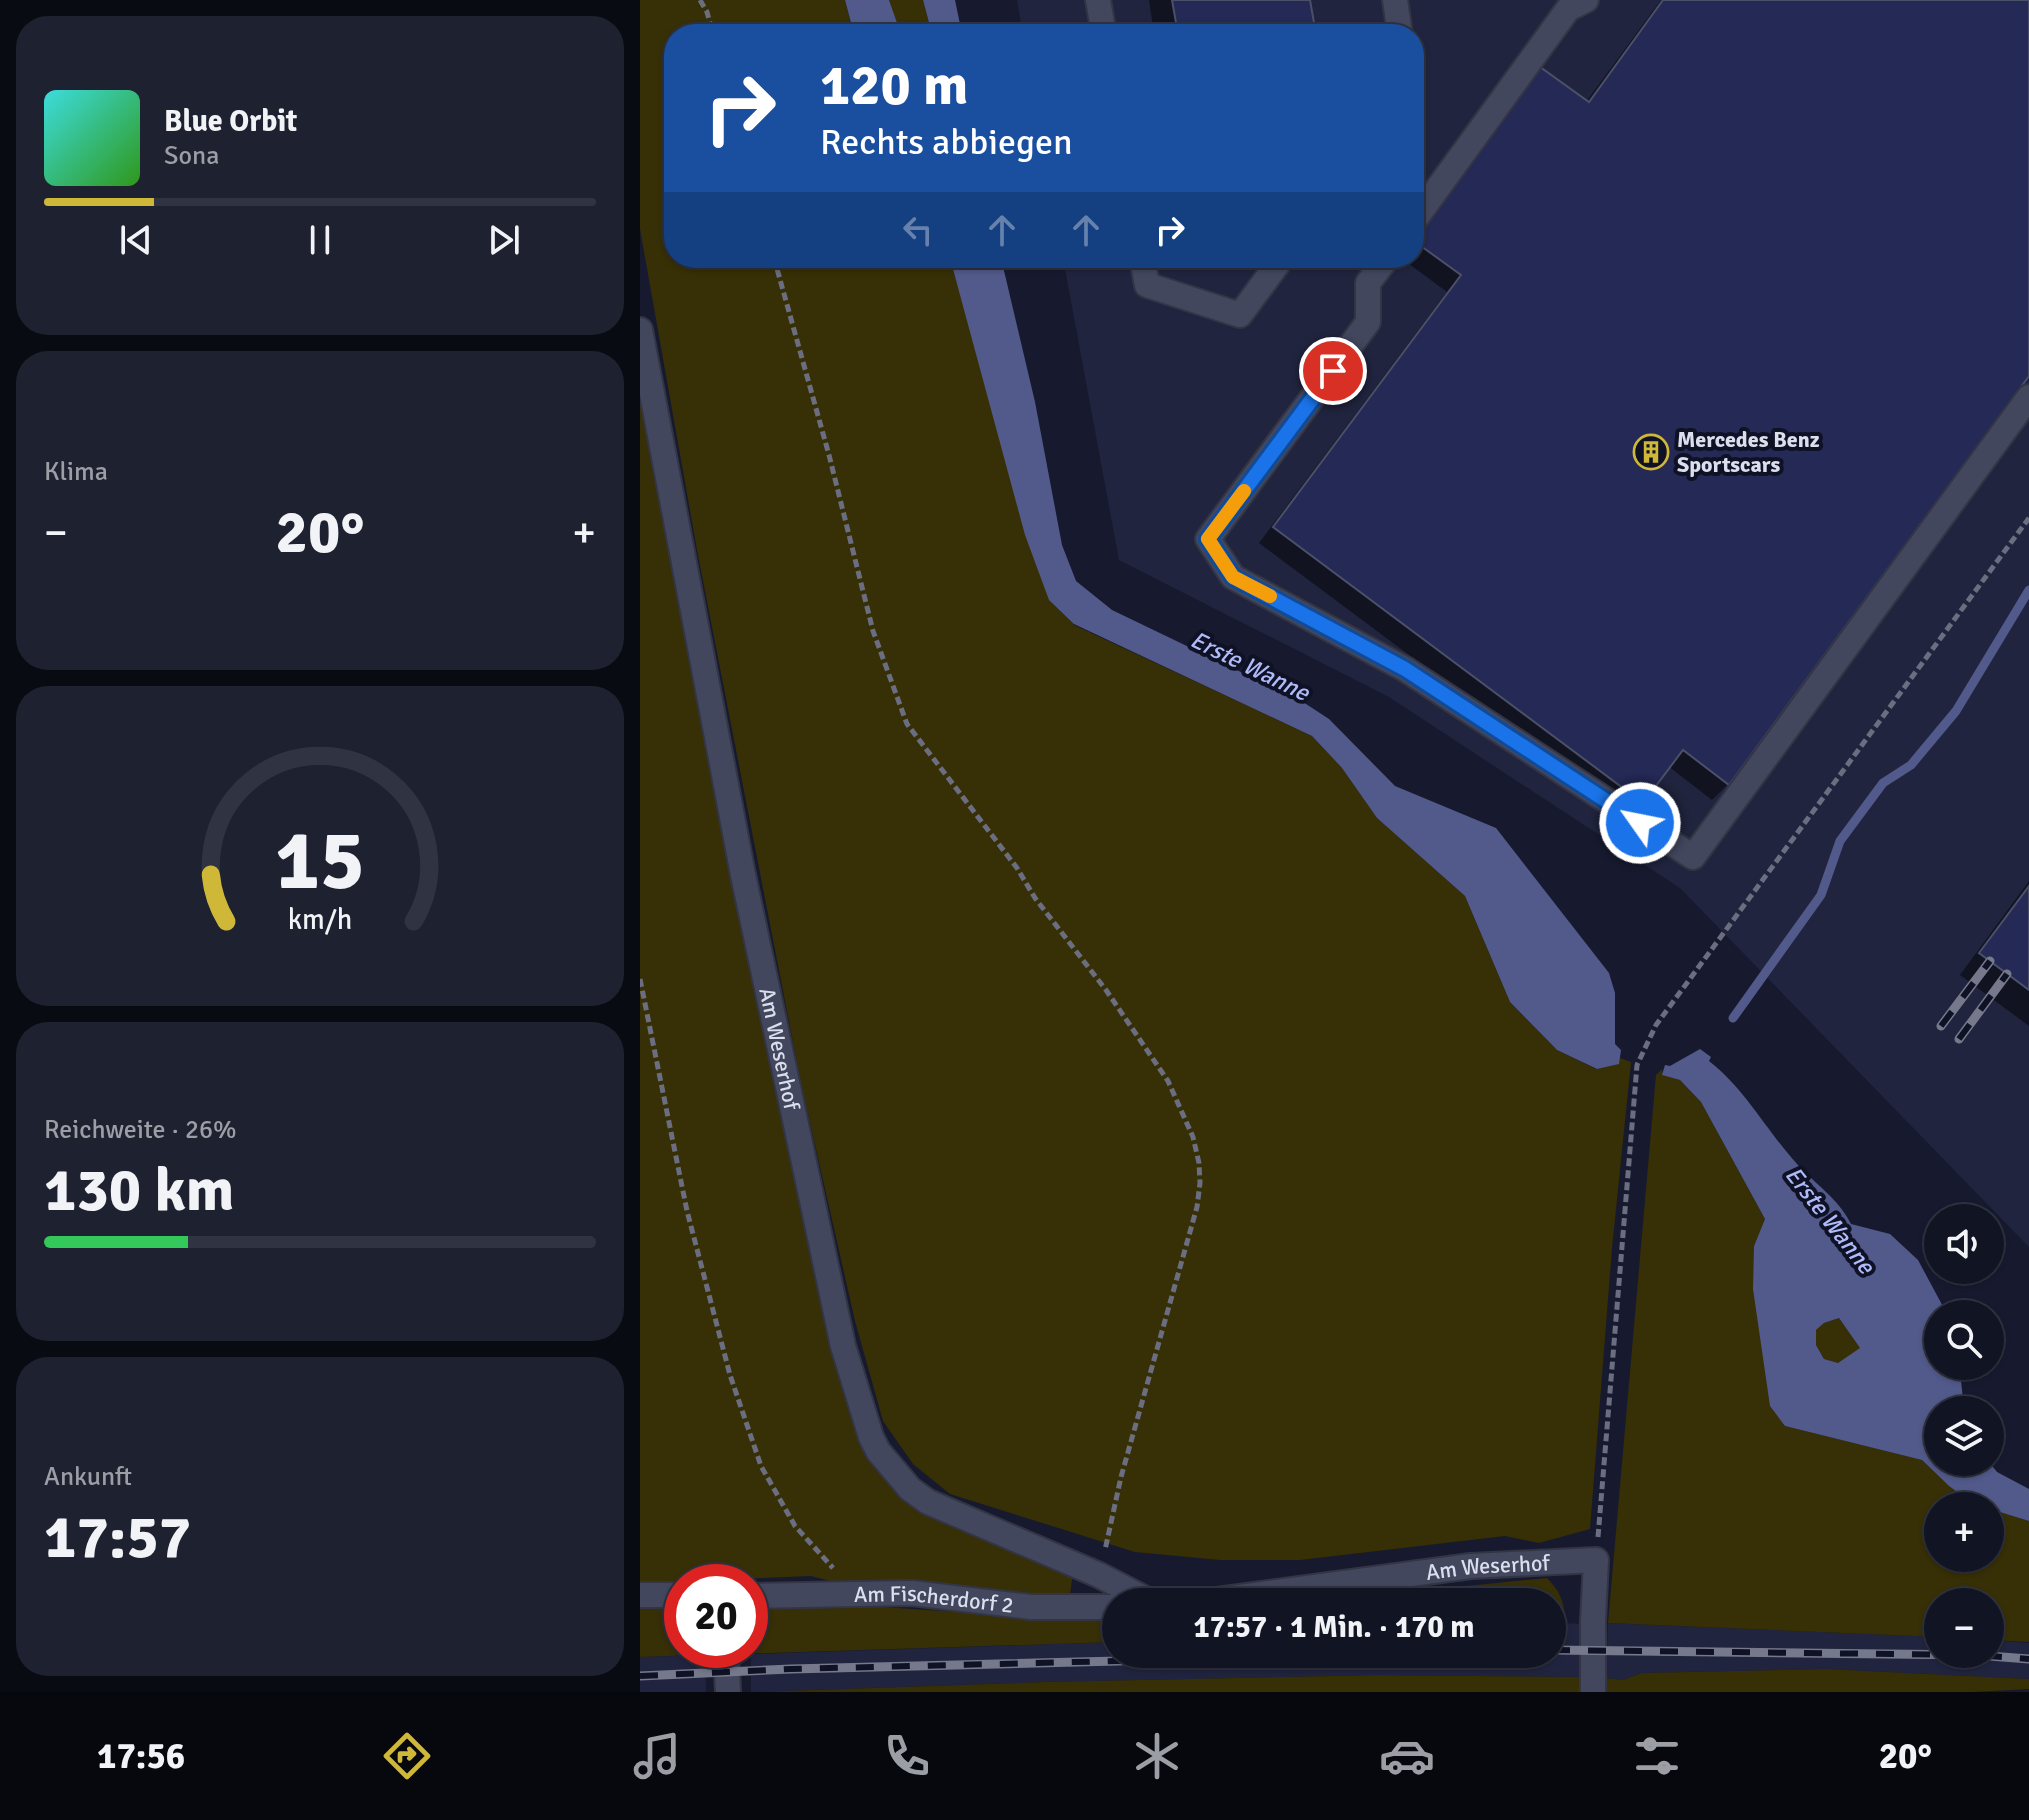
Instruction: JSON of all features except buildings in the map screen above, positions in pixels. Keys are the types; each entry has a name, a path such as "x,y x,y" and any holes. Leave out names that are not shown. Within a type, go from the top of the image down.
{"street":[{"path":"1098,0 1102,24"},
{"path":"1395,0 1399,24"},
{"path":"1424,207 1568,9 1586,0"},
{"path":"1144,268 1147,285 1240,315 1275,268"},
{"path":"1379,268 1368,283 1368,322 1208,539 1233,577 1405,669 1693,857 2029,397"},
{"name":"Am Weserhof","path":"640,330 743,875 843,1346 871,1437 888,1465 910,1489 928,1502 1124,1588"},
{"path":"1593,1692 1596,1560"},
{"name":"Am Weserhof","path":"1307,1588 1471,1566 1596,1560"},
{"name":"Am Fischerdorf 2","path":"768,1595 912,1593 1031,1607 1102,1607"},
{"path":"640,1595 664,1595"},
{"path":"727,1668 728,1692"}],"path":[{"path":"700,0 710,24"},
{"path":"777,268 829,455 873,631 907,724 1017,868 1035,898 1148,1050 1168,1081 1183,1114 1199,1163 1197,1207 1121,1477 1099,1575"},
{"path":"1596,1560 1637,1065 1656,1025 2029,518"},
{"path":"640,979 687,1211 730,1375 761,1466 795,1526 856,1592"}],"shaded area":[{"path":"640,0 845,0 851,24 664,24 664,268 953,268 968,321 1074,625 1312,736 1342,768 1377,818 1465,896 1510,1002 1557,1050 1596,1069 1618,1064 1620,1058 1631,1062 1612,1248 1590,1529 1539,1543 1505,1536 1300,1560 1220,1560 1135,1552 950,1494 913,1464 883,1421 855,1321 801,1083 697,550 640,229"},
{"path":"889,0 923,0 929,24 897,24"},
{"path":"1017,0 2029,0 2029,1247 2004,1221 2004,1204 1987,1204 1680,888 1389,697 1119,560 1065,268 1424,268 1424,24 1021,24"},
{"path":"640,382 731,876 836,1350 876,1464 1073,1573 1070,1594 1061,1600 838,1583 811,1576 768,1578 768,1564 664,1564 664,1582 640,1583"},
{"path":"1662,1069 1663,1075 1680,1080 1701,1102 1765,1219 1754,1246 1785,1426 1922,1460 1924,1476 1939,1476 1958,1492 1924,1492 1924,1572 2004,1572 2004,1513 2029,1521 2029,1642 2004,1641 2004,1588 1924,1588 1924,1636 1608,1623 1656,1075"},
{"path":"1839,1318 1861,1349 1838,1363 1824,1359 1816,1345 1816,1330 1824,1323"},
{"path":"1547,1578 1556,1588 1447,1588"},
{"path":"772,1600 1037,1617 1102,1616 1102,1642 768,1653 768,1603"},
{"path":"664,1606 664,1656 640,1657 640,1607"},
{"path":"1566,1623 1579,1624 1581,1677 1376,1675 751,1692 751,1668 768,1668 768,1653 1102,1642 1102,1668 1566,1668"},
{"path":"1608,1623 1924,1636 1924,1668 2004,1668 2004,1641 2029,1643 2029,1679 1827,1669 1642,1673 1623,1680 1606,1678"},
{"path":"664,1656 664,1668 705,1668 706,1692 640,1692 640,1657"},
{"path":"1827,1669 2029,1679 2029,1689 1973,1692 1607,1692 1606,1678 1623,1680 1642,1673"},
{"path":"1376,1675 1581,1677 1581,1692 758,1692 1046,1682"}],"water":[{"path":"845,0 889,0 897,24 851,24"},
{"path":"923,0 955,0 960,24 929,24"},
{"path":"953,268 1003,268 1035,402 1062,545 1076,581 1112,610 1303,702 1329,719 1395,786 1496,828 1609,973 1615,993 1615,1044 1621,1050 1619,1064 1597,1069 1557,1050 1510,1002 1465,896 1377,818 1342,768 1312,736 1074,624 1049,600 1025,535"},
{"name":"Erste Wanne","path":"1700,1049 1711,1057 1709,1061 1745,1097 1786,1151 1833,1199 1851,1224 1890,1234 1918,1260 1924,1271 1924,1284 1931,1284 1939,1300 1924,1300 1924,1380 1961,1380 1963,1396 1924,1396 1924,1462 1785,1426 1770,1406 1753,1289 1754,1246 1765,1219 1701,1102 1680,1080 1662,1075 1665,1065 1670,1066","holes":["1839,1318 1860,1348 1838,1363 1824,1359 1816,1345 1816,1330 1824,1323"]},
{"path":"1939,1476 2004,1476 2029,1489 2029,1521 2004,1513 2004,1492 1957,1492"}],"waterway":[{"path":"1733,1018 1821,895 1840,841 1883,783 1911,765 1956,711 2029,590"}],"railway":[{"path":"1941,1026 1990,961"},
{"path":"1959,1039 2007,974"},
{"path":"1566,1650 1976,1655 2029,1659"},
{"path":"640,1676 1102,1661"}],"slow traffic":[{"path":"1244,491 1208,539 1233,577 1270,596"}],"place":[{"name":"Mercedes Benz Sportscars","path":"1651,452"}],"route":[{"path":"1333,371 1208,539 1233,577 1405,669 1640,823"}]}
